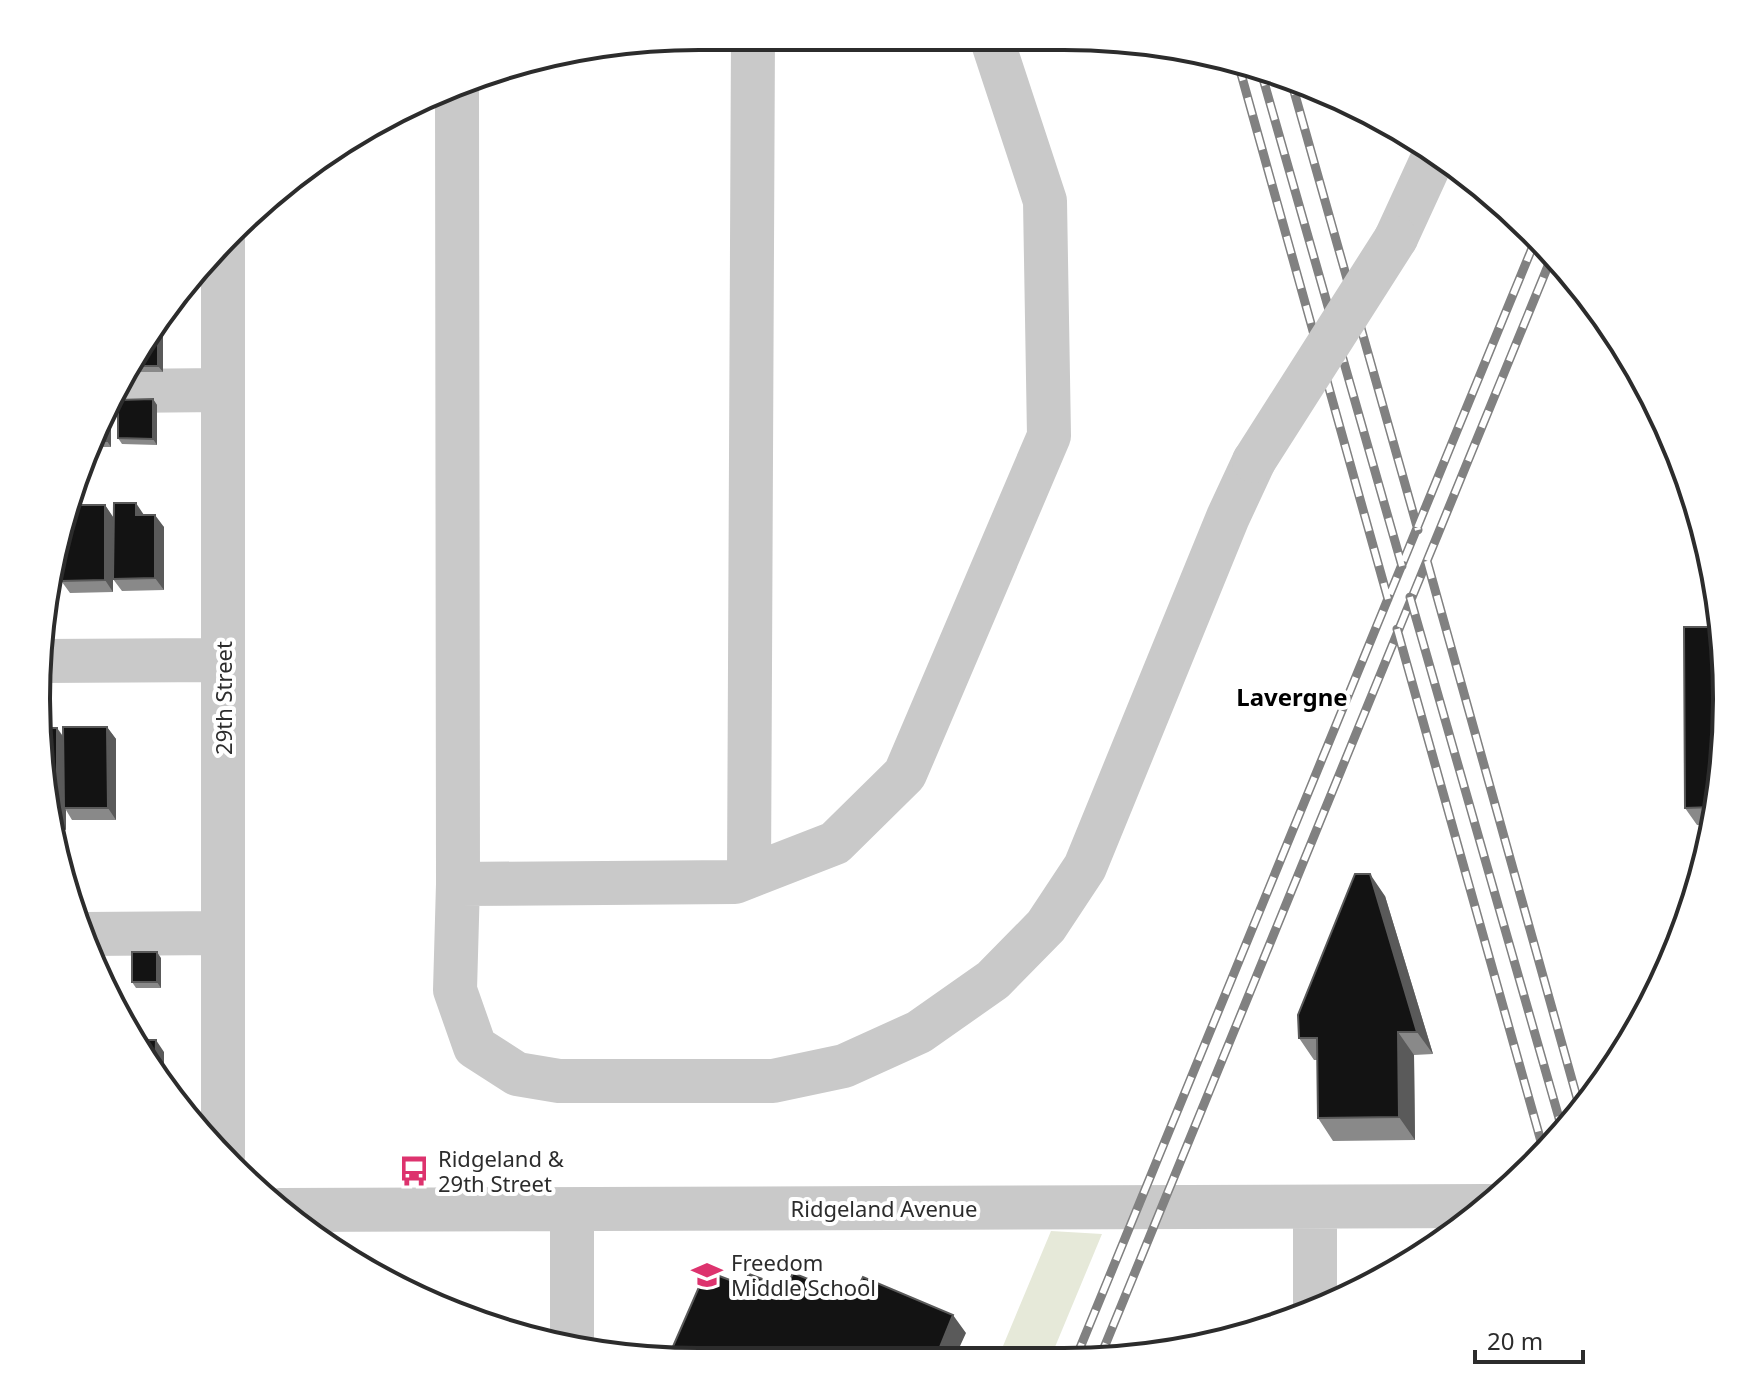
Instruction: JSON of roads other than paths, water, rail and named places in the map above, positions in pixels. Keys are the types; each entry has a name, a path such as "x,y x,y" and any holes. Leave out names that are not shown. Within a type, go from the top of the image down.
{"street":[{"path":"749,876 753,50"},
{"path":"458,884 735,882 835,843 905,774 1049,436 1045,201 995,50"},
{"path":"457,97 458,884 455,990 475,1047 517,1074 559,1081 773,1081 844,1066 919,1032 993,980 1046,926 1085,867 1228,517 1254,461 1396,238 1430,163"},
{"name":"29th Street","path":"223,258 223,1140"},
{"path":"128,391 223,390"},
{"path":"51,661 223,660"},
{"path":"94,934 223,933"},
{"path":"1315,1207 1315,1298"},
{"name":"Ridgeland Avenue","path":"299,1210 1315,1207 1458,1215"},
{"path":"572,1210 572,1336"}],"railway":[{"path":"1241,75 1388,599"},
{"path":"1264,81 1402,566"},
{"path":"1294,92 1418,530"},
{"path":"1080,1348 1532,249"},
{"path":"1104,1347 1548,266"},
{"path":"1427,561 1577,1097"},
{"path":"1410,597 1559,1118"},
{"path":"1397,629 1540,1139"}],"place":[{"name":"Ridgeland & 29th Street","path":"414,1171"},
{"name":"Freedom Middle School","path":"707,1275"}],"district":[{"name":"Lavergne","path":"1292,696"}]}
